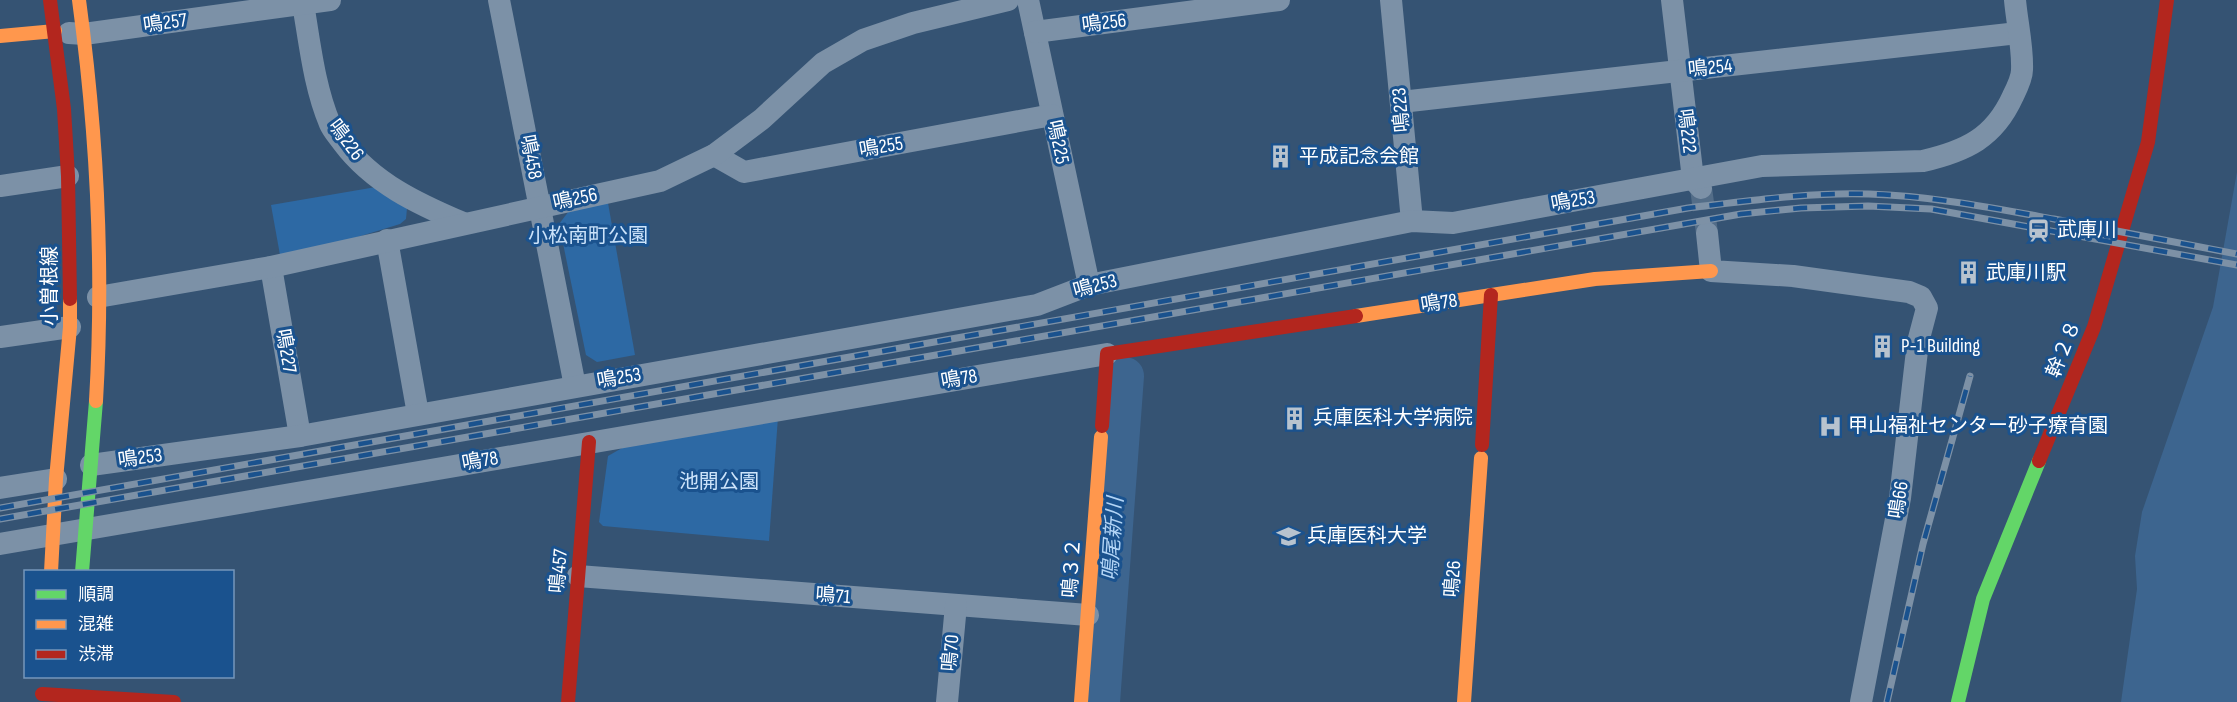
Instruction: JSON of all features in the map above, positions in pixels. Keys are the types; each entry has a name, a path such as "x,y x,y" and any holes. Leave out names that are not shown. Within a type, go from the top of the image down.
{"street":[{"name":"小曽根線","path":"50,0 68,176 70,327 56,479 51,570"},
{"path":"79,0 97,172 98,297 98,362 82,570"},
{"name":"鳴257","path":"0,36 55,32 84,34 330,0"},
{"name":"鳴458","path":"499,0 575,386"},
{"name":"鳴256","path":"98,297 271,267 660,181 714,155 762,119 823,63 863,40 913,23 1008,0"},
{"name":"鳴225","path":"1028,0 1089,285"},
{"name":"鳴256","path":"1035,32 1279,0"},
{"name":"鳴223","path":"1390,0 1412,221"},
{"name":"鳴222","path":"1672,0 1697,184"},
{"name":"鳴253","path":"91,465 300,436 1037,305 1089,285 1412,221 1453,223 1697,184 1762,166 1923,161 1944,156 1981,140 1993,128 2010,103 2022,71 2015,0"},
{"name":"幹２８","path":"1958,702 1983,599 2094,327 2148,142 2167,0"},
{"name":"鳴226","path":"303,4 317,85 331,126 352,154 386,184 422,206 463,223"},
{"name":"鳴254","path":"1401,102 2018,33"},
{"name":"鳴255","path":"714,155 744,172 1052,115"},
{"path":"0,186 68,176"},
{"path":"1707,233 1711,271"},
{"path":"387,240 418,414"},
{"name":"鳴227","path":"271,267 300,436"},
{"name":"鳴78","path":"0,544 1107,354 1594,279 1711,271 1793,276 1909,292 1921,297"},
{"name":"鳴26","path":"1464,702 1491,295"},
{"name":"鳴66","path":"1861,702 1900,498 1918,342 1927,308 1921,297"},
{"path":"0,337 70,327"},
{"name":"鳴３２","path":"1081,702 1107,354"},
{"name":"鳴457","path":"568,702 589,442"},
{"path":"0,488 56,479"},
{"name":"鳴71","path":"578,576 1088,615"},
{"name":"鳴70","path":"947,702 956,605"},
{"path":"44,678 42,698 71,694 174,702"}],"green space":[{"path":"376,187 407,208 406,219 400,224 338,243 280,255 271,205"},
{"name":"小松南町公園","path":"608,203 635,355 597,362 586,355 559,224 569,211"},
{"name":"池開公園","path":"778,417 769,541 603,526 599,522 608,456 636,440"}],"shaded area":[{"path":"2237,172 2237,702 2121,702 2137,589 2135,556 2142,512 2213,307"}],"waterway":[{"name":"鳴尾新川","path":"1101,702 1125,376"}],"tunnel":[{"path":"1701,188 1707,233"}],"railway":[{"path":"0,508 1688,208 1756,200 1846,194 1916,197 2008,211 2237,254"},
{"path":"0,519 1741,214 1801,208 1868,206 1931,209 2237,265"},
{"path":"1887,702 1923,544 1970,376"}],"traffic: fast":[{"path":"82,570 96,401"},
{"path":"1958,702 1983,599 2039,461"}],"traffic: slow":[{"path":"79,0 90,100 97,200 99,301 96,401"},
{"path":"0,36 55,31"},
{"path":"1356,316 1595,279 1711,271"},
{"path":"51,570 56,479 70,327 70,299"},
{"path":"1081,702 1101,437"},
{"path":"1464,702 1481,458"}],"traffic: jam":[{"path":"50,0 64,109 68,176 70,299"},
{"path":"2039,461 2094,327 2148,142 2167,0"},
{"path":"1482,445 1491,295"},
{"path":"1102,426 1107,354 1356,316"},
{"path":"568,702 589,442"},
{"path":"42,694 174,702"}],"place":[{"name":"平成記念会館","path":"1281,157"},
{"name":"武庫川","path":"2039,230"},
{"name":"武庫川駅","path":"1968,273"},
{"name":"P-1 Building","path":"1883,346"},
{"name":"兵庫医科大学病院","path":"1295,418"},
{"name":"甲山福祉センター砂子療育園","path":"1830,426"},
{"name":"兵庫医科大学","path":"1289,536"}]}
